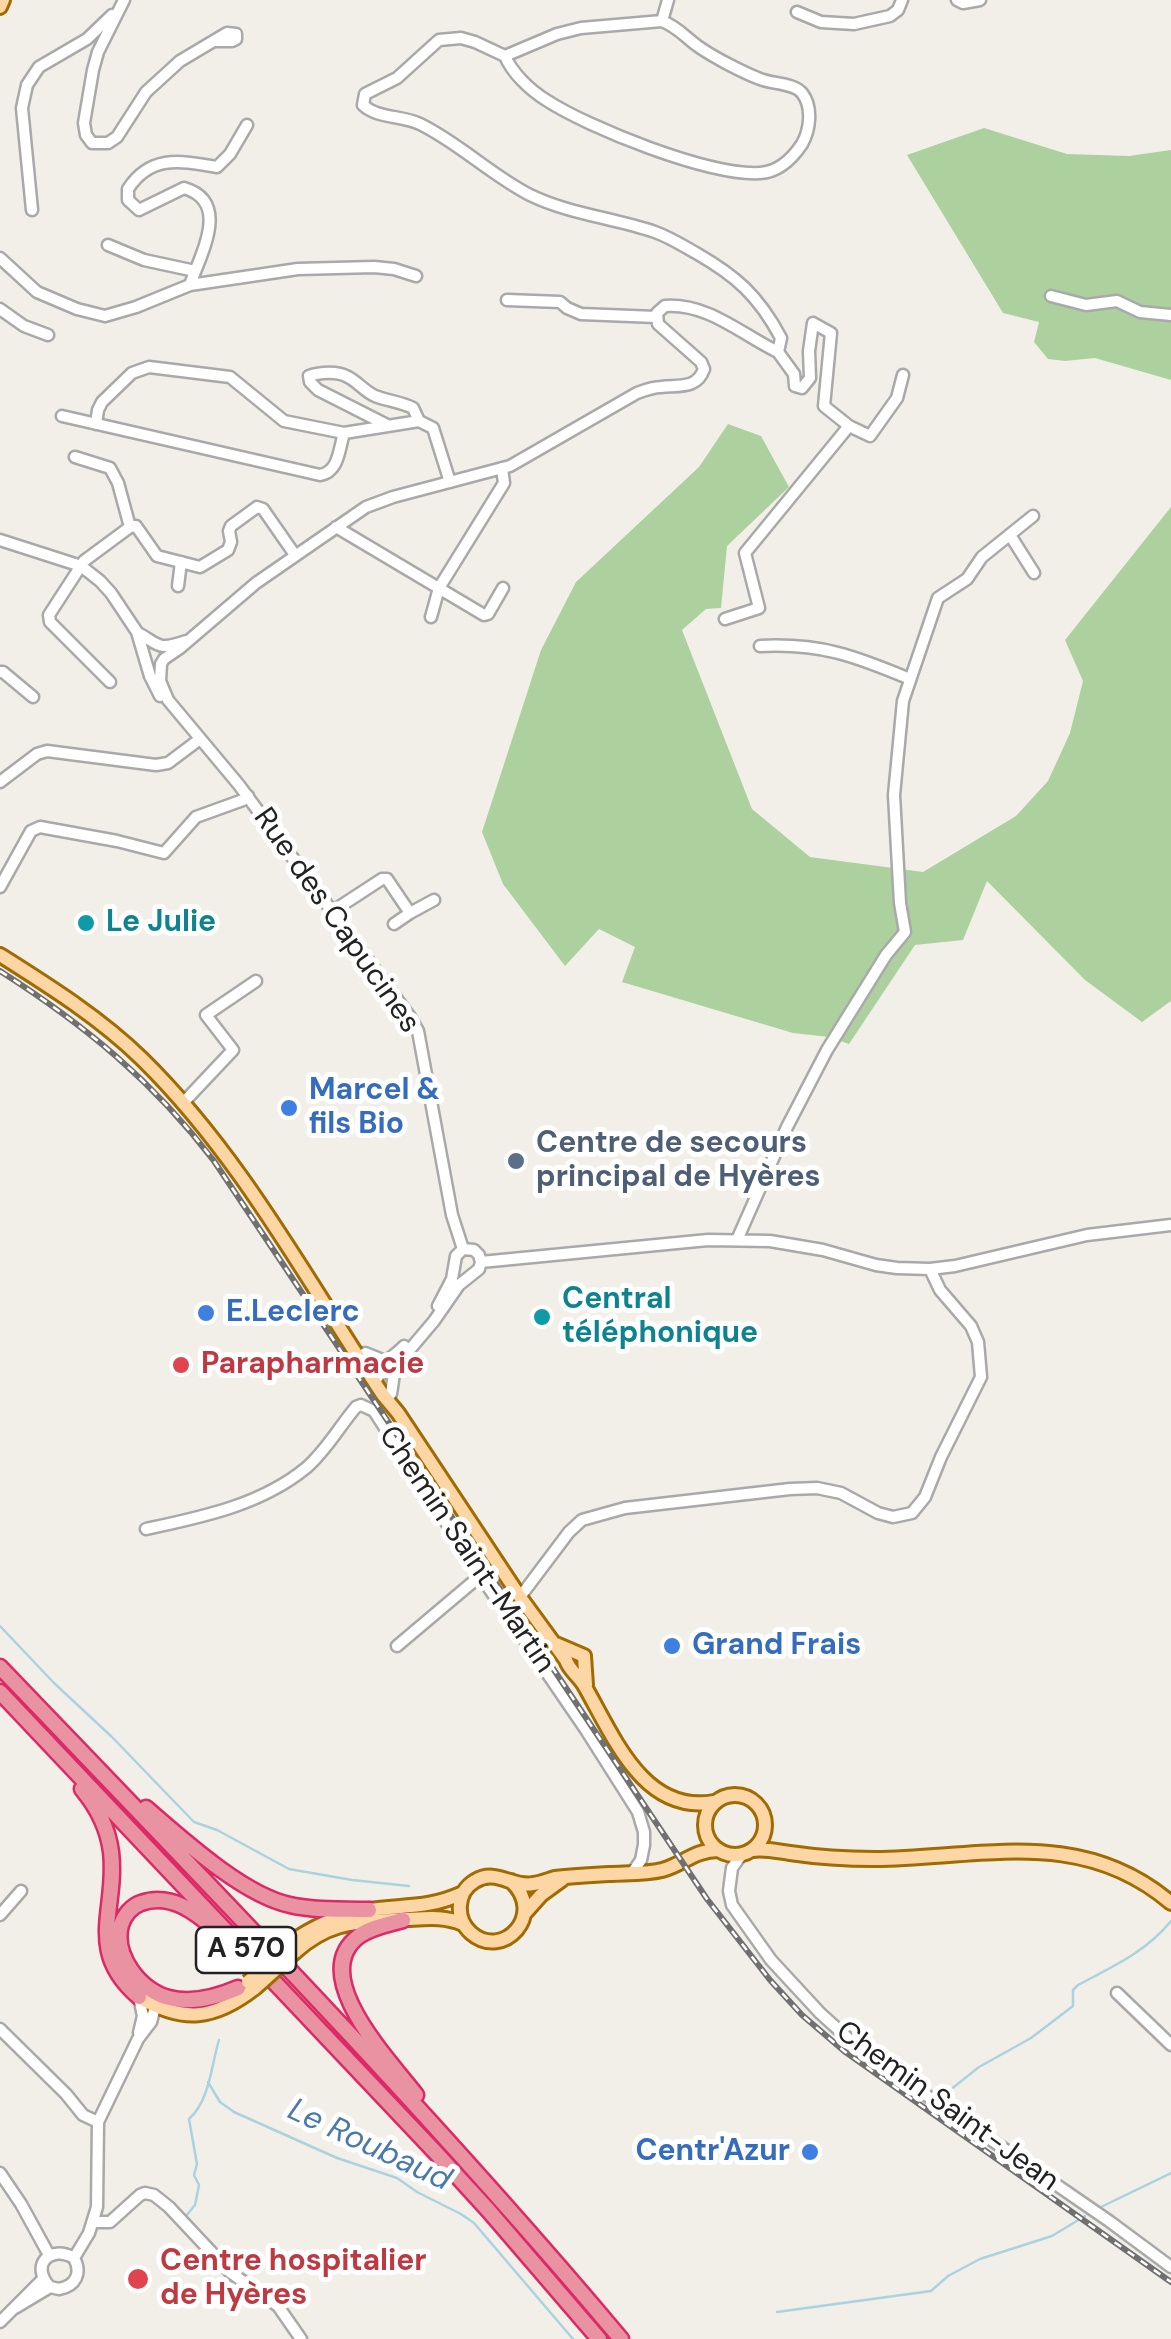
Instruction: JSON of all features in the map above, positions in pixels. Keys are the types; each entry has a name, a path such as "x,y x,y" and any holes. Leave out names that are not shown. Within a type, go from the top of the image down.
{"highway":[{"path":"0,1665 174,1833 252,1890 287,1905 369,1910"},
{"path":"0,1665 502,2200"},
{"path":"0,1693 85,1792 105,1826 111,1852 108,1950 120,1978 139,1997"},
{"name":"A 570","path":"0,1693 489,2210 598,2339"},
{"path":"150,2015 153,1998 136,1982 123,1955 120,1926 137,1904 157,1900 184,1907 206,1922 398,2112"},
{"path":"403,1920 359,1936 346,1952 341,1974 352,2008 502,2200 621,2339"},
{"path":"130,1969 149,1988 168,1998 207,1998 247,1986"}],"main road":[{"path":"0,955 83,1010 140,1057 183,1103 378,1368 398,1412"},
{"path":"378,1368 398,1412 552,1642 574,1662 600,1716 642,1778 658,1792 685,1804 721,1851"},
{"path":"685,1804 714,1802 728,1795 745,1796 762,1812 770,1836 781,1846 805,1854"},
{"path":"693,1854 714,1802"},
{"path":"747,1852 760,1842 765,1828"},
{"path":"565,1877 540,1894 517,1930 501,1940 482,1940 463,1924 459,1910 463,1892 484,1876 502,1877 522,1885 565,1877 662,1870 693,1854 769,1849 876,1858 1002,1850 1063,1854 1122,1870 1171,1903"},
{"path":"511,1881 522,1896 525,1914"},
{"path":"150,2015 197,2015 221,2010 324,1922 369,1910 445,1901 463,1892"},
{"path":"291,1948 358,1921 434,1917 463,1924"},
{"path":"150,2015 160,2004 209,2004 247,1986"},
{"path":"139,1997 150,2015"}],"street":[{"path":"124,0 98,52 84,123 92,143 108,143 117,137 156,81 180,61 216,41"},
{"path":"662,21 668,0"},
{"path":"797,12 820,22 854,24 890,16 902,0"},
{"path":"957,0 963,4 980,0"},
{"path":"32,210 22,108 27,85 39,67 87,38 117,11"},
{"path":"505,56 581,28 662,21 675,26 698,47 758,78 795,88 802,94 809,108 805,138 792,158 762,173 706,167 602,129 544,99 510,68 505,56 460,38 439,40 397,78 365,94 363,105 374,113 426,126 489,171 533,196 657,233 713,263 742,283 756,300 780,338 778,352"},
{"path":"190,285 211,223 203,198 184,188 140,210 128,200 128,188 148,167 158,163 217,168 247,125"},
{"path":"108,245 144,260 195,271"},
{"path":"0,258 37,292 96,315 114,315 190,285 298,269 374,267 416,276"},
{"path":"1050,296 1086,305 1116,301 1140,312 1171,314"},
{"path":"507,300 560,302 580,314 656,317"},
{"path":"0,540 81,566 111,593 150,651 153,666 295,555 366,507 510,466 637,393 656,387 691,385 701,379 701,362 658,324 656,317 665,306 694,308 728,322 778,352 794,374 795,386 802,388 810,378 813,323 831,333 824,406 849,426 870,436 897,398 903,375"},
{"path":"0,309 24,326 48,335"},
{"path":"96,424 102,402 132,374 149,367 230,377 284,421 344,433 419,421 433,428 450,482"},
{"path":"390,426 318,390 309,376 347,376 370,394 413,408 419,421"},
{"path":"62,416 320,475 334,470 344,433"},
{"path":"724,619 759,608 745,552 849,426"},
{"path":"75,457 110,468 130,526"},
{"path":"431,617 439,588 504,483 502,468"},
{"path":"110,682 50,622 49,615 84,561 130,526 136,526 157,556 200,568 228,550 231,526 257,508 263,509 295,555"},
{"path":"737,1240 787,1127 827,1050 905,932 894,795 903,701 938,598 967,578 982,557 1033,516"},
{"path":"336,527 484,615 504,588"},
{"path":"1010,534 1034,573"},
{"path":"178,586 181,562"},
{"path":"150,651 186,640"},
{"path":"760,646 794,644 828,649 910,679"},
{"name":"Rue des Capucines","path":"192,729 163,702 153,685 150,651 163,650 160,682 164,694 248,796 418,1031 452,1214 464,1250"},
{"path":"0,672 33,697"},
{"path":"0,782 37,754 47,751 156,766 168,763 200,739"},
{"path":"0,887 31,831 40,826 164,853 196,817 248,796"},
{"path":"333,911 382,879 388,879 410,913"},
{"path":"394,924 434,900"},
{"path":"183,1103 233,1050 206,1015 256,981"},
{"path":"481,1262 737,1240 796,1244 876,1265 930,1269 1087,1235 1171,1224"},
{"path":"378,1368 396,1356 441,1302 452,1279 456,1256 464,1250 479,1254 478,1269 459,1285 446,1305 378,1368"},
{"path":"455,1264 461,1272 472,1274"},
{"path":"520,1596 582,1520 625,1508 817,1488 841,1493 878,1513 893,1517 912,1514 926,1498 941,1456 980,1378 978,1342 971,1326 940,1290 930,1269"},
{"name":"Chemin Saint-Martin","path":"146,1528 230,1509 281,1485 306,1468 356,1407 366,1406 374,1411 638,1812 644,1844 641,1860 632,1873"},
{"path":"397,1646 480,1576"},
{"name":"Chemin Saint-Jean","path":"721,1851 732,1868 730,1898 740,1917 801,1994 862,2051 1171,2267"},
{"path":"732,1868 747,1852"},
{"path":"0,1915 21,1891"},
{"path":"1117,1993 1171,2044"},
{"path":"74,2258 94,2222 97,2207 98,2122 150,2015"},
{"path":"0,2029 83,2115 98,2122"},
{"path":"0,2173 49,2256"},
{"path":"94,2222 110,2222 140,2195 154,2195 232,2273 278,2306 302,2339"},
{"path":"66,2253 74,2258 78,2275 74,2282 59,2289 46,2283 41,2271 49,2256 66,2253"},
{"path":"0,2322 46,2283"}],"green space":[{"path":"984,128 1067,154 1129,156 1171,150 1171,380 1095,358 1048,359 1034,342 1039,322 1003,313 907,155"},
{"path":"728,424 761,436 789,487 727,546 721,608 706,609 682,630 752,809 810,857 923,872 1016,816 1048,781 1070,733 1083,681 1065,640 1171,507 1171,1001 1142,1022 1085,980 987,881 963,940 915,945 849,1044 829,1037 793,1033 622,982 635,947 599,929 565,966 503,884 482,832 541,650 576,582 699,467"}],"waterway":[{"name":"Le Roubaud","path":"0,1626 194,1822 217,1830 289,1869 409,1886"},
{"path":"940,2098 979,2067 1031,2038 1073,2006 1073,1990 1078,1985 1140,1950 1171,1921"},
{"path":"186,2216 195,2205 199,2185 194,2175 197,2164 189,2119 206,2093 219,2040"},
{"name":"Le Roubaud","path":"208,2082 220,2102 234,2112 337,2158 397,2178 474,2223 573,2339"},
{"path":"1101,2207 1171,2173"},
{"path":"777,2312 931,2291 948,2276 980,2259 1052,2236 1085,2216"}],"railway":[{"path":"0,971 116,1056 167,1105 214,1161 707,1899 770,1980 802,2015 844,2051 1171,2282"}],"place":[{"name":"Le Julie","path":"86,923"},
{"name":"Marcel & fils Bio","path":"289,1108"},
{"name":"Centre de secours principal de Hyères","path":"516,1161"},
{"name":"E.Leclerc","path":"206,1313"},
{"name":"Central téléphonique","path":"542,1317"},
{"name":"Parapharmacie","path":"181,1365"},
{"name":"Grand Frais","path":"672,1646"},
{"name":"Centr'Azur","path":"810,2152"},
{"name":"Centre hospitalier de Hyères","path":"138,2279"}]}
